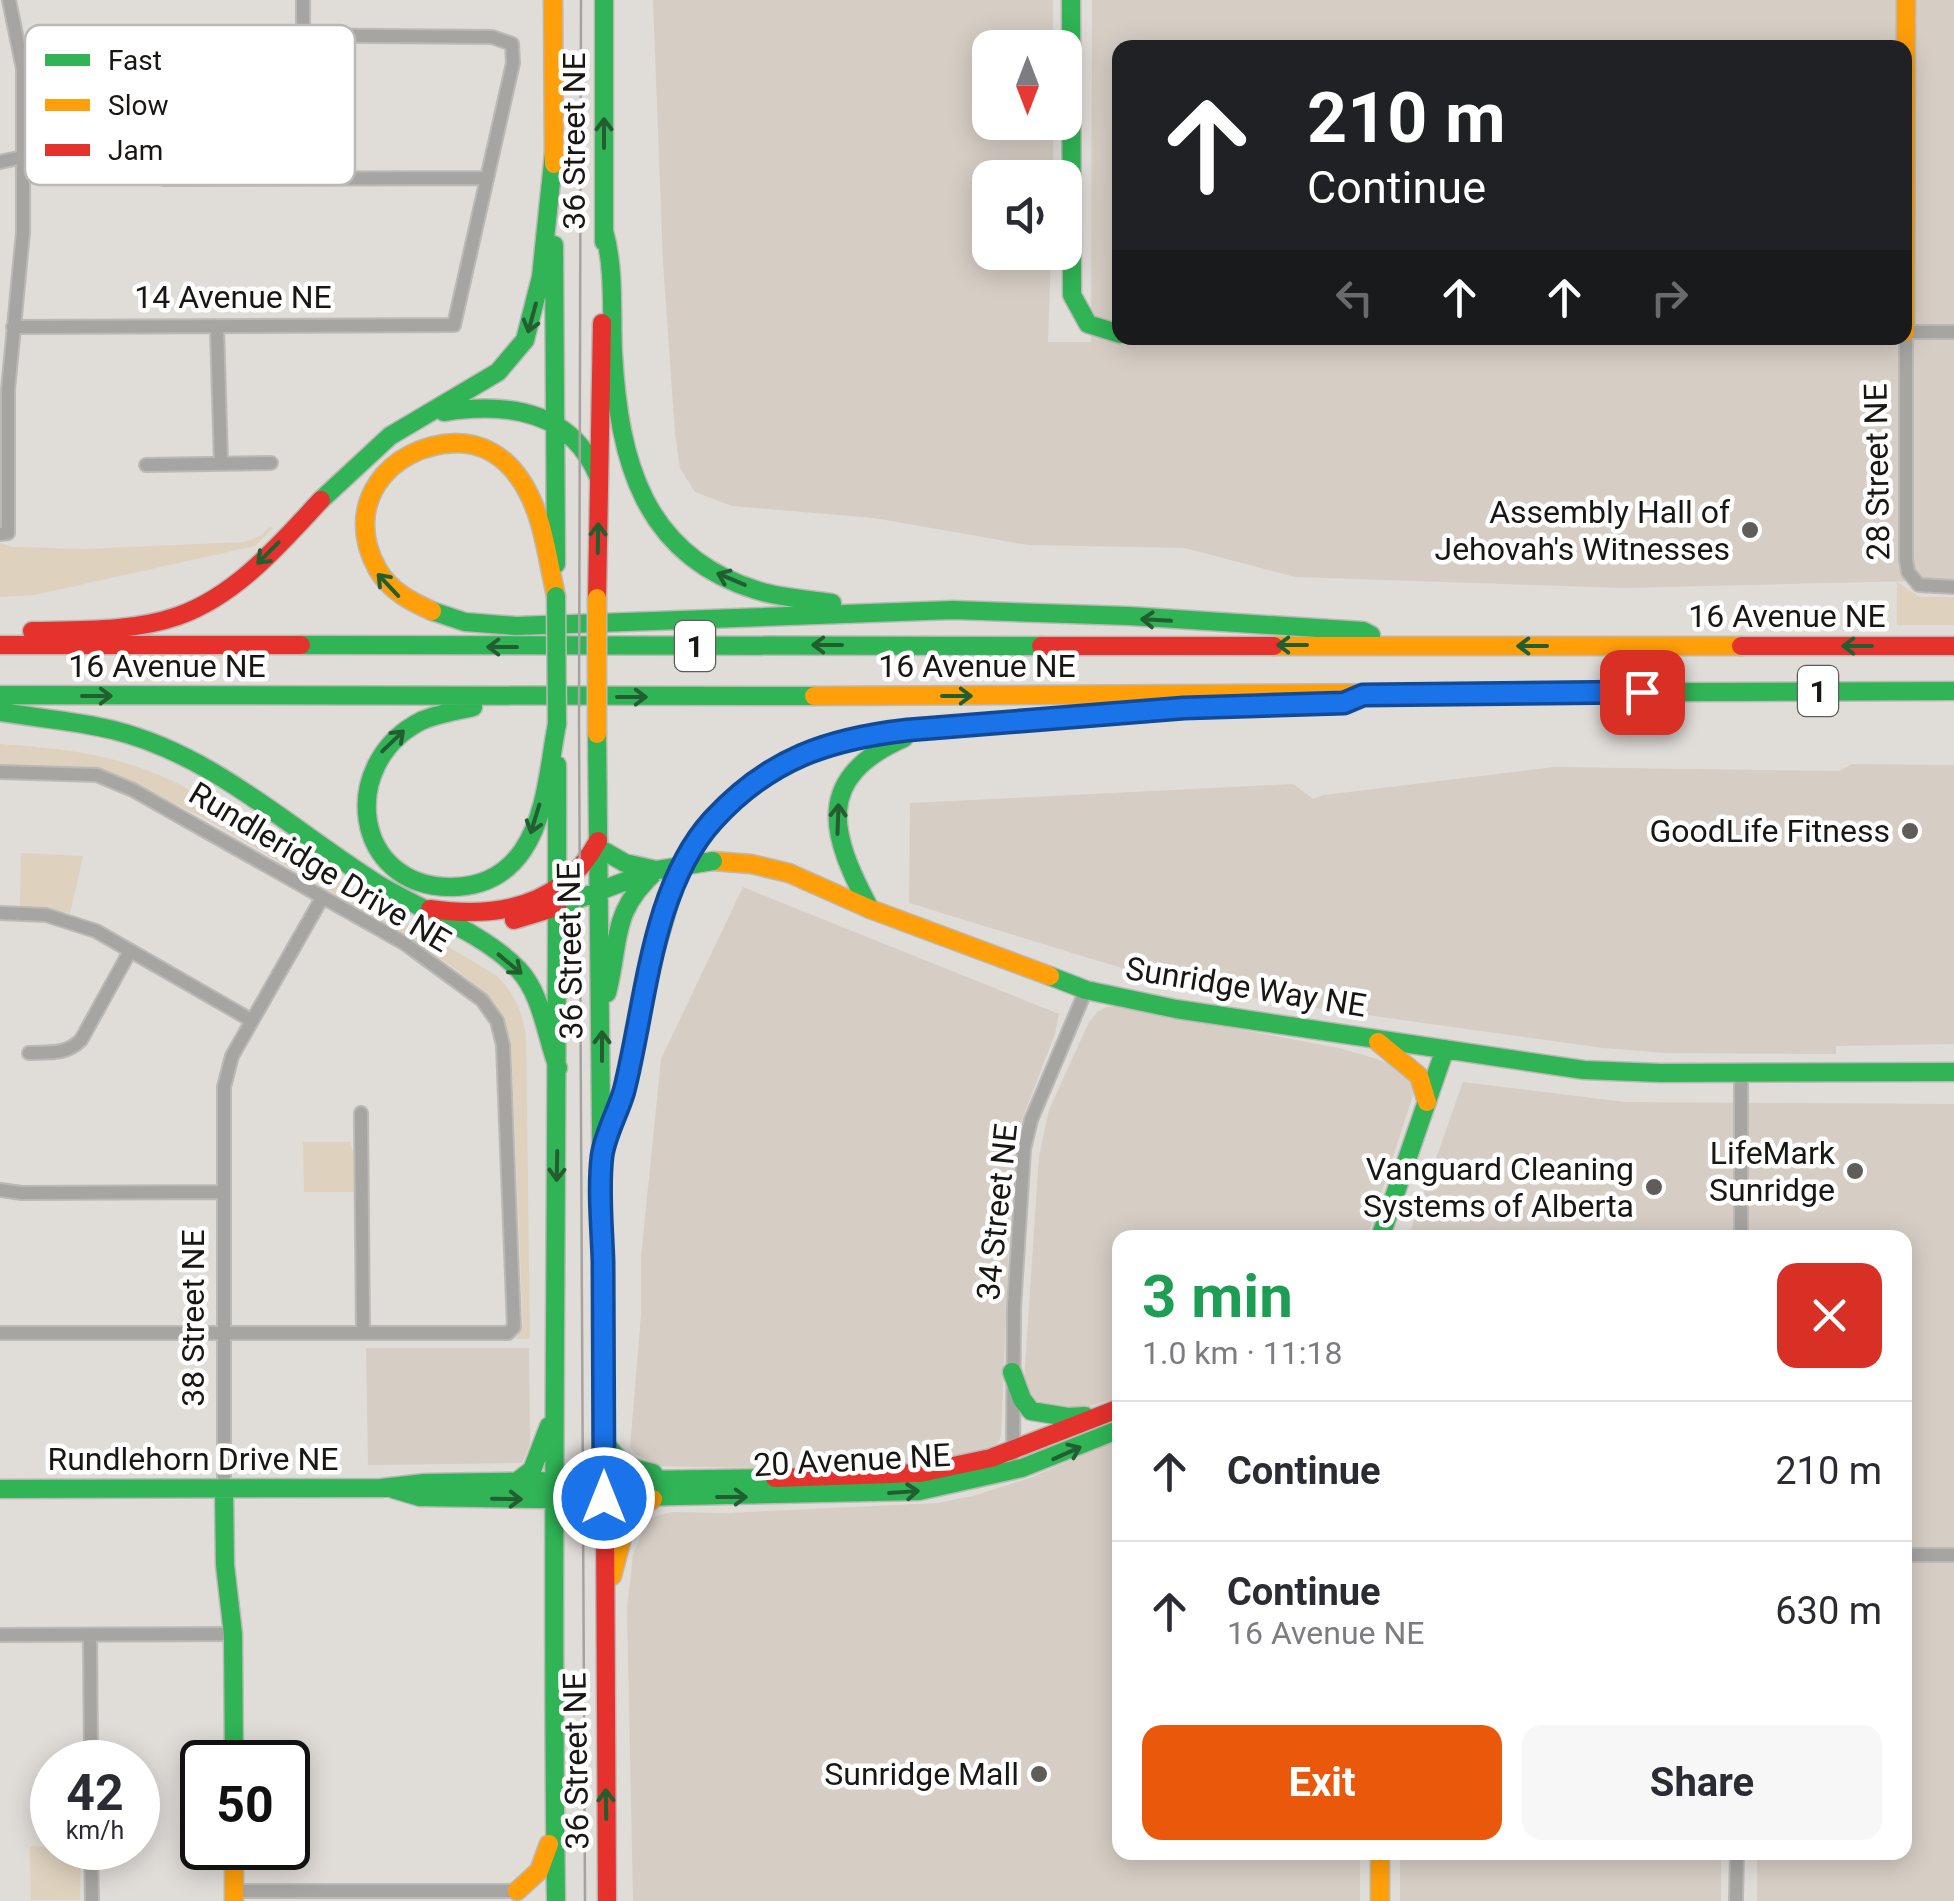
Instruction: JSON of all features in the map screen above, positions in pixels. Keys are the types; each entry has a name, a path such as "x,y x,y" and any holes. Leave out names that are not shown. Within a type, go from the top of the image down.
{"main road":[{"name":"36 Street NE","path":"554,0 556,1901"},
{"name":"36 Street NE","path":"604,0 596,734 602,1008 607,1901"},
{"path":"1071,0 1072,296 1082,321 1094,330 1112,333"},
{"name":"28 Street NE","path":"1906,0 1906,40"},
{"path":"0,632 118,627 163,620 196,608 247,574 343,477 408,425 488,381 510,362 526,338 536,305 554,152"},
{"path":"604,231 610,252 616,407 631,478 649,514 677,546 730,580 795,600 894,611"},
{"path":"408,425 433,415 479,408 508,409 555,424 582,443 599,478"},
{"path":"556,596 531,498 511,465 492,451 462,442 434,443 408,452 377,482 364,526 375,571 408,603 454,620 492,624 658,623 894,611 1006,612 1363,631 1390,646"},
{"name":"16 Avenue NE","path":"0,646 1954,646"},
{"name":"16 Avenue NE","path":"0,696 587,698 1954,692"},
{"path":"602,1154 624,1091 634,1033 676,879 703,832 758,780 804,753 865,734 1184,708 1344,703 1363,695"},
{"path":"556,724 532,833 519,856 500,874 472,887 426,886 398,872 377,850 366,822 368,776 383,749 404,730 433,716 466,708 560,704 587,698"},
{"path":"0,712 113,730 179,754 258,800 427,914 491,949 526,977 540,1005 545,1034 558,1068"},
{"path":"870,909 840,846 836,822 840,795 854,770 875,750 941,727"},
{"path":"427,914 450,921 486,923 535,916 557,897 598,844 626,863 657,870"},
{"name":"Sunridge Way NE","path":"557,897 600,890 657,870 713,861 751,864 789,874 870,909 1086,990 1176,1009 1584,1070 1954,1072"},
{"path":"602,1008 614,972 620,912 636,887 657,870"},
{"path":"404,899 445,912 486,914 557,897"},
{"path":"1373,1039 1419,1076 1427,1102"},
{"path":"1383,1230 1445,1049"},
{"path":"1391,1230 1392,1210"},
{"path":"1012,1372 1022,1400 1031,1411 1068,1417 1112,1411"},
{"name":"20 Avenue NE","path":"578,1490 702,1479 920,1473 970,1464 1112,1411"},
{"path":"519,1480 532,1470 554,1417"},
{"name":"20 Avenue NE","path":"604,1490 657,1497 893,1494 951,1487 1013,1473 1112,1433"},
{"path":"604,1442 631,1470 702,1479"},
{"name":"Rundlehorn Drive NE","path":"0,1489 387,1488 425,1482 519,1480 553,1490"},
{"name":"Rundlehorn Drive NE","path":"387,1488 420,1498 578,1490"},
{"name":"38 Street NE","path":"224,1490 224,1540 234,1634 234,1740"},
{"path":"604,1606 628,1514 657,1497"},
{"path":"517,1891 536,1878 545,1863 556,1814"},
{"path":"1380,1860 1380,1901"},
{"path":"234,1870 234,1896"},
{"path":"517,1891 544,1901"}],"street":[{"path":"0,534 8,533 8,390 23,232 23,69 9,0"},
{"path":"355,36 492,37 512,44 513,63 485,178 355,178"},
{"path":"0,162 23,158"},
{"name":"14 Avenue NE","path":"12,327 454,325 485,178"},
{"path":"217,328 221,463"},
{"path":"1912,332 1954,332"},
{"name":"28 Street NE","path":"1905,345 1906,559 1912,582 1954,587"},
{"path":"146,465 271,463"},
{"name":"Rundleridge Drive NE","path":"0,772 97,775 133,790 404,943 482,1000 497,1021 503,1045 514,1327 508,1332 0,1333"},
{"name":"38 Street NE","path":"224,1490 224,1087 232,1056 322,898"},
{"path":"0,914 46,915 70,921 251,1020"},
{"path":"29,1053 73,1048 130,953"},
{"name":"34 Street NE","path":"1013,1473 1012,1372 1024,1149 1031,1120 1086,990"},
{"path":"1741,1073 1741,1230"},
{"path":"361,1113 363,1333"},
{"path":"0,1190 222,1192"},
{"path":"1912,1555 1954,1555"},
{"path":"0,1636 234,1634"},
{"path":"90,1636 91,1740"},
{"path":"1736,1860 1736,1901"},
{"path":"92,1870 92,1901"},
{"path":"234,1896 517,1891"}],"shaded area":[{"path":"653,0 1053,0 1053,30 972,30 972,140 1053,140 1053,160 972,160 972,270 1050,270 1048,342 1091,342 1092,0 1954,0 1954,587 1912,581 1625,588 1295,577 1185,548 1028,545 874,518 732,506 695,492 680,468 663,263"},
{"path":"270,526 273,528 255,546 34,595 0,597 0,543 12,547 85,549 245,542 262,535"},
{"path":"1897,582 1920,597 1954,597 1954,625 1897,625"},
{"path":"0,744 91,755 134,766 179,784 497,976 516,1003 526,1035 530,1339 516,1339 523,1325 511,1042 492,1000 457,970 402,933 206,819 101,768 0,766"},
{"path":"1852,764 1954,765 1954,1044 1836,1046 1836,1054 1666,1053 1603,1048 1273,1002 1122,968 909,903 910,803 1293,784 1313,799 1554,767 1839,771"},
{"path":"21,853 83,856 70,913 20,906"},
{"path":"743,887 1059,1014 1018,1130 1001,1436 998,1443 985,1451 944,1463 903,1467 800,1469 659,1466 635,1454 630,1447 641,1315 641,1257 661,1059"},
{"path":"1120,1007 1339,1048 1399,1068 1412,1085 1413,1095 1369,1230 1112,1230 1112,1400 1066,1412 1034,1406 1024,1381 1039,1156 1049,1110 1097,1012"},
{"path":"1463,1082 1625,1102 1954,1104 1954,1901 1757,1901 1757,1860 1912,1860 1912,1230 1411,1230"},
{"path":"303,1142 350,1142 355,1192 304,1192"},
{"path":"366,1348 529,1348 530,1444 522,1463 368,1465"},
{"path":"1112,1442 1112,1860 1360,1860 1360,1901 633,1901 627,1608 633,1555 647,1519 672,1512 937,1503 1033,1477"},
{"path":"1400,1860 1721,1860 1721,1901 1400,1901"},
{"path":"30,1870 81,1870 80,1900 31,1900"}],"tram line":[{"path":"581,0 579,725 585,1901"}],"traffic: fast":[{"path":"604,0 604,242"},
{"path":"1071,0 1072,295 1088,324 1112,332"},
{"path":"321,500 390,436 498,372 525,340 541,277 554,153"},
{"path":"604,231 611,276 616,392 631,466 644,498 663,528 687,553 718,574 765,593 832,603"},
{"path":"554,245 556,564"},
{"path":"444,412 492,409 536,416 573,438 599,478"},
{"path":"556,596 557,724"},
{"path":"432,611 465,622 516,626 953,610 1129,616 1363,631 1371,635"},
{"path":"301,645 1041,646"},
{"path":"1441,693 1954,691"},
{"path":"0,695 814,696"},
{"path":"473,707 421,721 394,740 377,765 368,792 368,820 376,846 393,867 418,882 451,887 473,885 501,873 516,859 531,836 542,805 557,724"},
{"path":"602,1154 624,1091 650,968 676,879 703,833 746,789 804,753 865,735 1167,709"},
{"path":"0,712 113,730 185,757 250,796 376,883 488,944 527,980 558,1068"},
{"path":"597,734 605,1516"},
{"path":"870,909 846,856 838,810 843,790 855,771 904,738"},
{"path":"556,1901 557,765"},
{"path":"599,848 625,863 656,870"},
{"path":"657,870 713,861"},
{"path":"607,993 624,913 657,870"},
{"path":"557,907 647,873"},
{"path":"1050,976 1086,990 1176,1009 1584,1070 1954,1072"},
{"path":"1383,1230 1445,1049"},
{"path":"1012,1372 1031,1411 1085,1416"},
{"path":"519,1480 532,1470 549,1426"},
{"path":"393,1489 420,1497 535,1499 919,1491 1022,1468 1112,1432"},
{"path":"604,1442 624,1466 653,1473"},
{"path":"0,1489 381,1488 425,1483 775,1478"},
{"path":"224,1490 225,1565 233,1634 234,1740"}],"traffic: slow":[{"path":"553,0 554,164"},
{"path":"1906,0 1906,40"},
{"path":"432,611 402,595 383,577 368,546 365,523 368,502 392,467 432,446 456,443 492,453 520,479 539,520 556,596"},
{"path":"597,598 597,734"},
{"path":"1274,646 1741,646"},
{"path":"814,696 1441,693"},
{"path":"713,861 789,873 870,909 1050,976"},
{"path":"1378,1042 1419,1076 1427,1102"},
{"path":"612,1576 628,1515 653,1499"},
{"path":"517,1891 539,1871 549,1844"},
{"path":"1380,1860 1380,1901"},
{"path":"234,1870 234,1901"}],"traffic: jam":[{"path":"597,598 602,323"},
{"path":"32,631 143,625 199,607 256,567 321,500"},
{"path":"0,645 301,645"},
{"path":"1041,646 1274,646"},
{"path":"1741,646 1954,646"},
{"path":"430,909 480,912 527,903 567,880 598,841"},
{"path":"514,920 557,907"},
{"path":"775,1478 920,1473 991,1458 1112,1411"},
{"path":"605,1516 607,1901"}],"place":[{"name":"Assembly Hall of Jehovah's Witnesses","path":"1750,530"},
{"name":"GoodLife Fitness","path":"1910,831"},
{"name":"LifeMark Sunridge","path":"1855,1171"},
{"name":"Vanguard Cleaning Systems of Alberta","path":"1654,1187"},
{"name":"Sunridge Mall","path":"1039,1774"}],"route":[{"path":"604,1498 602,1154 624,1091 634,1033 676,879 703,832 758,780 787,761 865,734 1184,708 1344,703 1363,695 1642,692"}]}
